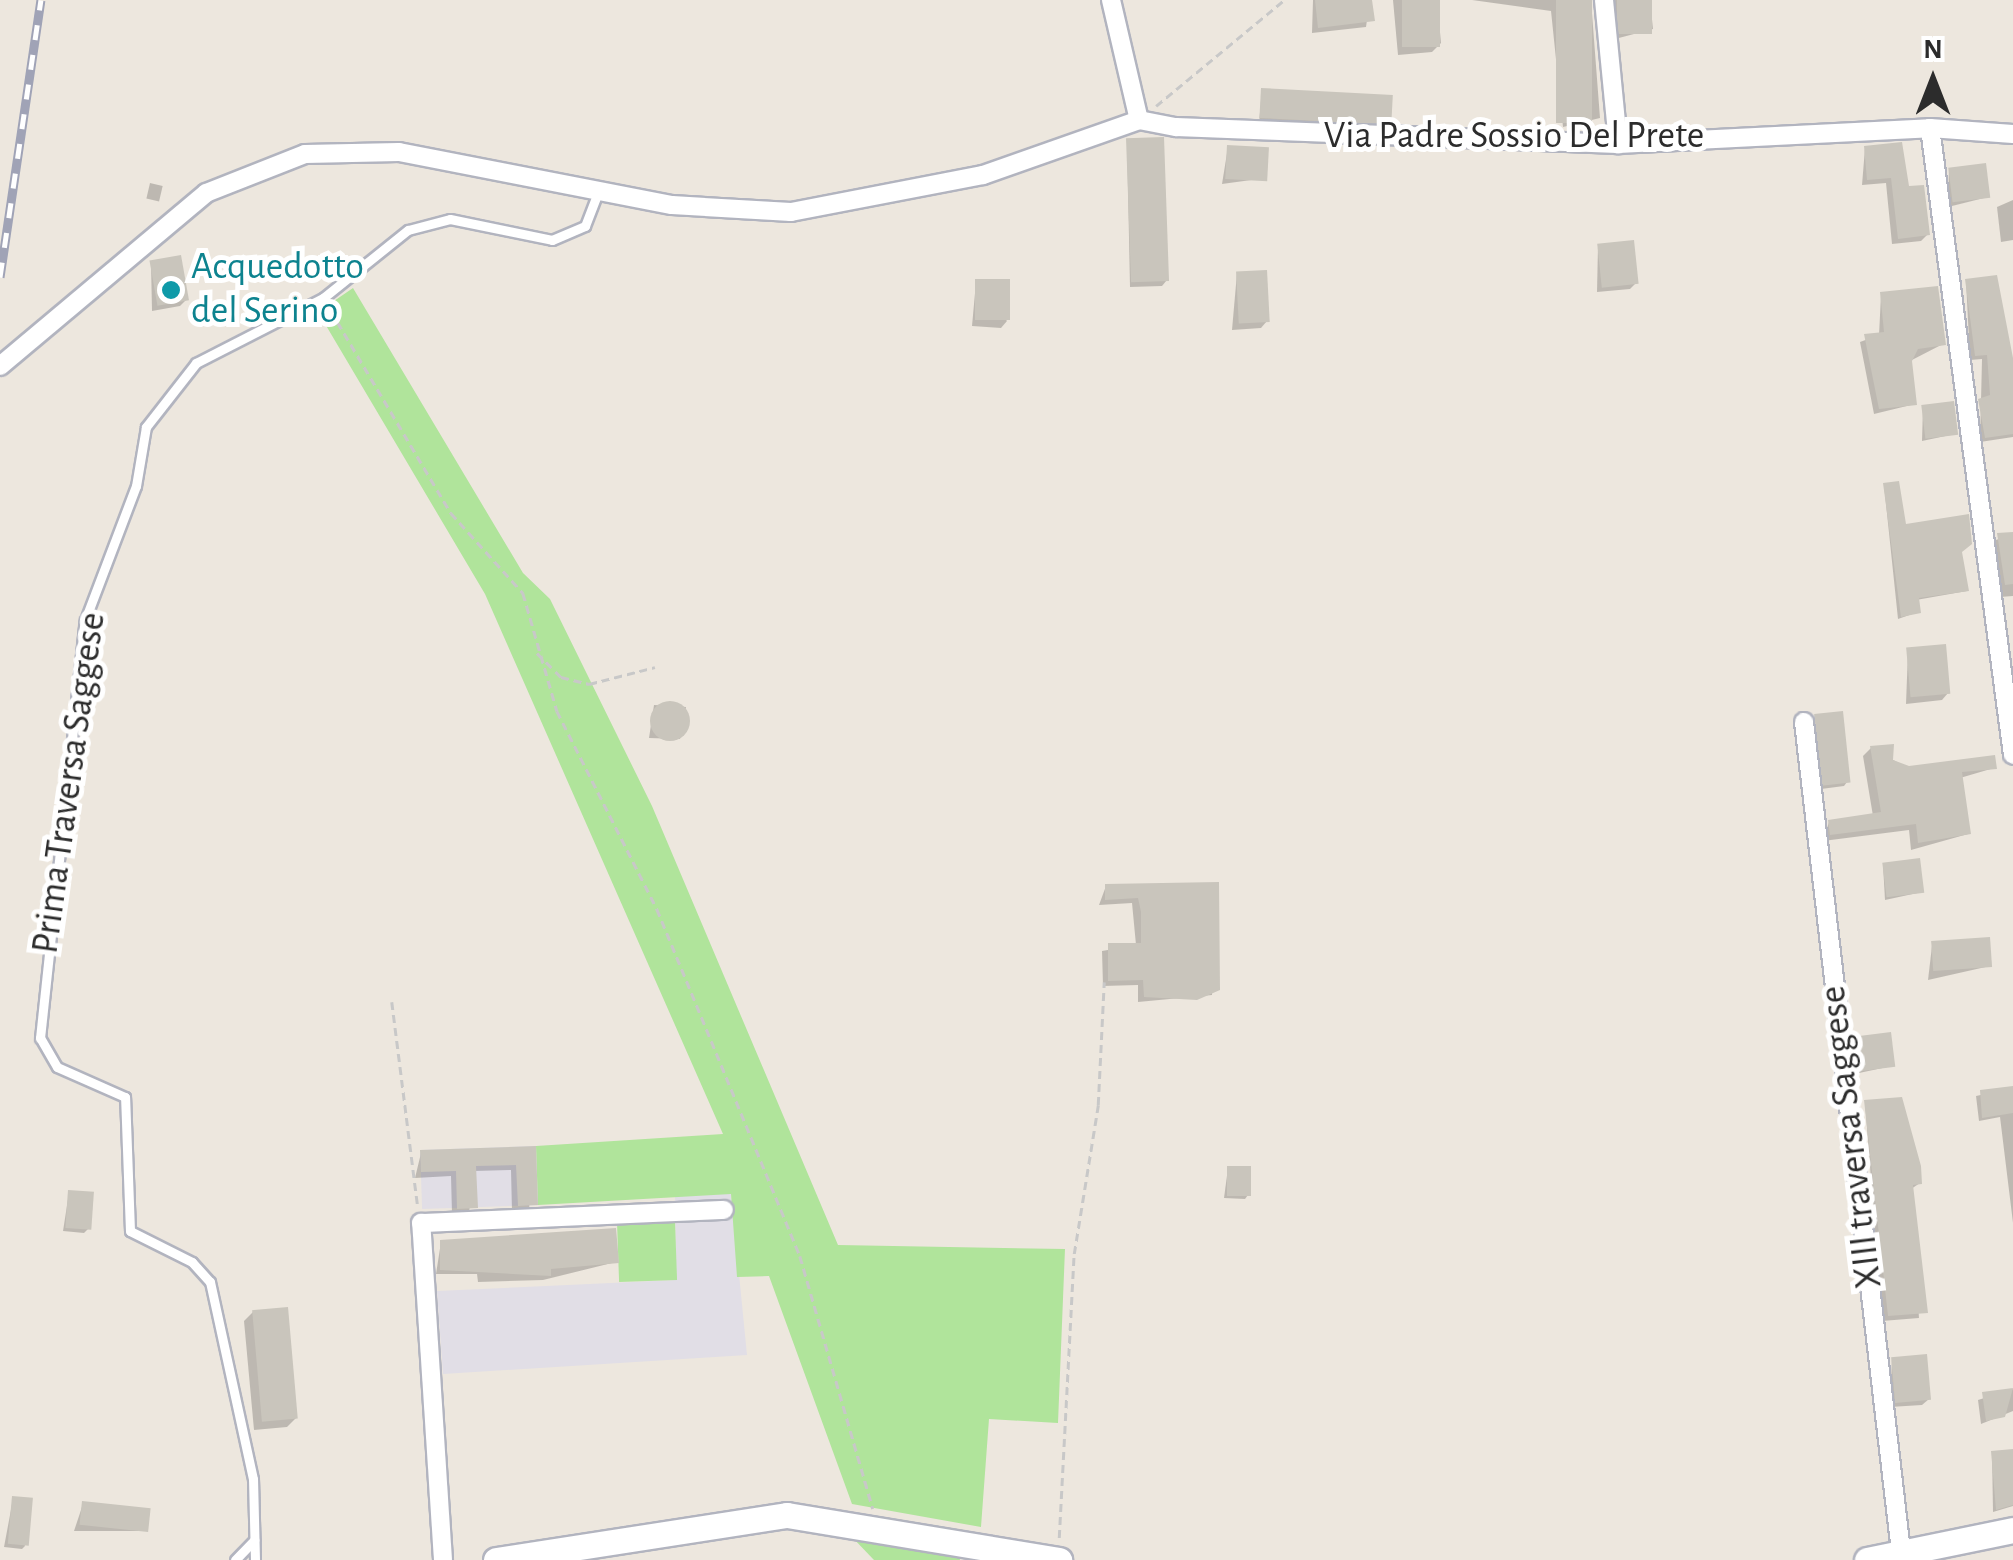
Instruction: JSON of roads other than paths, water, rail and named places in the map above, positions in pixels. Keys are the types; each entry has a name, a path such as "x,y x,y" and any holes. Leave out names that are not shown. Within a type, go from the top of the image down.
{"main road":[{"path":"496,1560 734,1517 876,1530 1058,1560"},
{"path":"1867,1560 2013,1530"}],"street":[{"path":"0,366 172,218 232,179 329,150 474,166 740,212 880,201 1140,120 1111,0"},
{"path":"1604,0 1618,144"},
{"name":"Via Padre Sossio Del Prete","path":"1140,120 1279,134 1618,144 1930,128 2013,134"},
{"path":"1930,128 2013,755"},
{"name":"XIII traversa Saggese","path":"1804,722 1901,1551"},
{"path":"443,1560 421,1223 724,1210"}],"lane":[{"name":"Prima Traversa Saggese","path":"254,1560 254,1479 210,1282 192,1262 130,1231 125,1097 58,1067 40,1018 85,620 136,486 146,427 196,362 323,298 408,230 450,220 552,240 586,226 599,190"},
{"path":"235,1560 254,1540"}],"railway":[{"path":"0,277 41,0"}],"place":[{"name":"Acquedotto del Serino","path":"171,290"}]}
